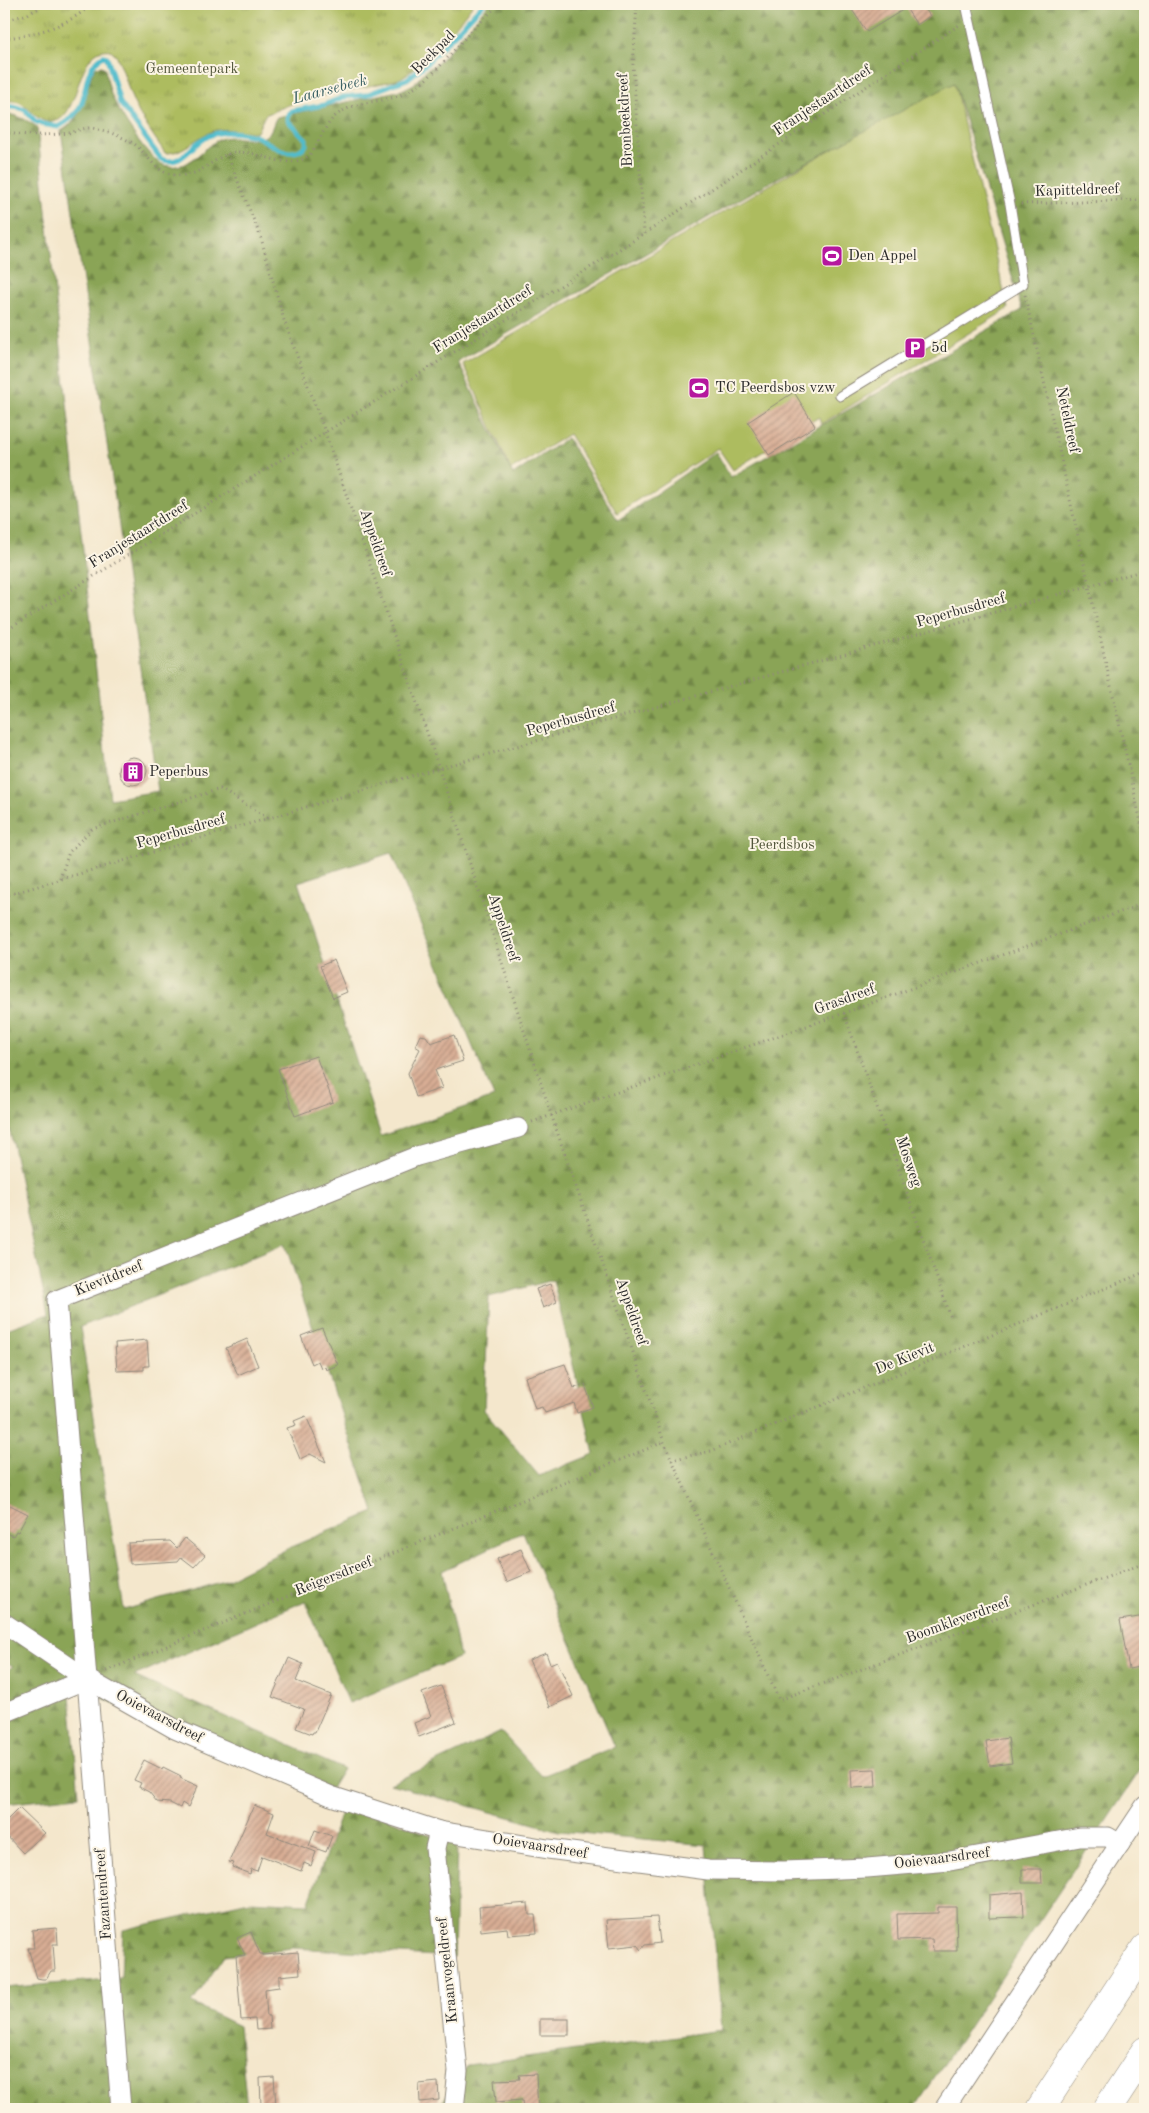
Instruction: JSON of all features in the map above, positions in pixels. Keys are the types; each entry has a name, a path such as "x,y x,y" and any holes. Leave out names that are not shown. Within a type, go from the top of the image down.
{"highway":[{"path":"1040,2109 1145,1948"},
{"path":"1107,2109 1145,2051"}],"street":[{"name":"Kievitdreef","path":"87,1679 57,1300 417,1156 518,1128"},
{"name":"Ooievaarsdreef","path":"4,1622 87,1679 184,1733 331,1796 439,1831 577,1853 708,1870 784,1871 867,1868 940,1862 1080,1837 1108,1837 1120,1844"},
{"path":"4,1713 87,1679"},
{"name":"Fazantendreef","path":"87,1679 121,2109"},
{"path":"944,2109 1145,1806"},
{"name":"Kraanvogeldreef","path":"439,1831 436,1848 458,2071 454,2109"}],"lane":[{"path":"840,396 1023,284 1010,204 966,4"}],"path":[{"path":"4,21 28,14 46,4"},
{"path":"4,38 20,37 41,31 76,16 92,4"},
{"name":"Beekpad","path":"4,133 50,134 90,128 131,141 159,169 172,174 185,175 197,171 227,154 241,151 258,154 276,161 290,162 307,158 316,146 329,121 340,112 354,106 401,95 416,87 442,65 466,36 498,4"},
{"name":"Bronbeekdreef","path":"637,4 634,64 644,234"},
{"name":"Franjestaartdreef","path":"4,632 644,234 969,19"},
{"name":"Appeldreef","path":"227,154 261,238 284,320 325,432 439,768 551,1114 664,1442 779,1700"},
{"name":"Kapitteldreef","path":"1010,204 1145,200"},
{"name":"Neteldreef","path":"1023,284 1145,841"},
{"name":"Peperbusdreef","path":"4,896 439,768 1145,570"},
{"path":"60,880 69,852 92,829 220,789 268,818"},
{"name":"Grasdreef","path":"551,1114 844,1013 1145,903"},
{"name":"Mosweg","path":"844,1013 952,1318"},
{"name":"De Kievit","path":"671,1460 711,1451 1145,1272"},
{"name":"Reigersdreef","path":"87,1679 664,1442"},
{"name":"Boomkleverdreef","path":"779,1700 1145,1563"}],"green space":[{"name":"Gemeentepark","path":"4,4 473,4 427,57 397,80 298,101 265,115 257,132 214,131 178,151 165,153 140,115 119,62 110,50 99,51 91,58 85,68 72,103 66,113 59,119 50,122 41,120 19,102 4,101"},
{"name":"Peerdsbos","path":"489,4 1145,4 1145,1763 914,2109 424,2109 442,2102 468,2065 721,2030 706,1845 559,1831 390,1784 501,1732 542,1776 615,1747 523,1532 442,1571 460,1657 349,1703 305,1601 134,1676 343,1769 327,1795 69,1684 79,1796 4,1804 4,1673 13,1666 4,1661 4,1330 48,1314 4,1103 4,114 22,118 37,127 110,799 158,791 61,131 69,126 79,112 96,67 102,66 105,68 113,99 124,119 146,150 160,163 174,166 187,163 220,139 232,137 258,139 263,137 270,132 277,117 402,90 414,84 427,69 438,63","holes":["954,83 1022,310 731,477 716,452 618,520 567,438 513,475 458,362 763,186","391,853 494,1097 381,1136 298,882","285,1244 374,1512 293,1546 224,1581 124,1610 80,1327","553,1280 594,1454 539,1476 484,1410 489,1297"]},
{"path":"953,78 1008,309 821,424 819,417 733,470 718,448 617,513 569,434 511,470 463,364"},
{"path":"345,1802 457,1845 454,1957 292,1948 224,1956 192,2003 239,2026 247,2109 4,2109 4,1988 121,1978 123,1930 249,1901 308,1904"}],"building":[{"path":"848,4 922,4 930,16 917,25 906,8 867,32"},
{"path":"794,392 815,426 769,455 748,422"},
{"name":"Peperbus","path":"133,757 143,761 147,771 143,781 133,785 123,781 119,771 123,761"},
{"path":"334,960 347,992 333,998 320,966"},
{"path":"420,1035 426,1036 431,1043 454,1035 463,1061 435,1070 442,1088 416,1097 408,1073 420,1049 415,1046"},
{"path":"316,1056 333,1102 295,1116 278,1069"},
{"path":"550,1284 557,1302 543,1308 536,1289"},
{"path":"322,1328 338,1365 326,1370 325,1367 321,1368 318,1361 312,1364 301,1336"},
{"path":"247,1339 258,1366 238,1375 226,1348"},
{"path":"147,1340 149,1366 144,1366 144,1370 117,1371 115,1343"},
{"path":"565,1364 574,1388 585,1385 593,1407 577,1413 574,1403 545,1413 542,1407 535,1409 525,1377"},
{"path":"306,1416 326,1462 310,1454 300,1459 287,1428 296,1425 294,1421"},
{"path":"4,1502 28,1514 18,1532 16,1531 13,1536 4,1532"},
{"path":"185,1538 205,1555 194,1567 181,1557 178,1561 130,1564 128,1543 170,1541 177,1548"},
{"path":"521,1549 531,1572 507,1582 497,1559"},
{"path":"1145,1616 1145,1635 1140,1636 1144,1666 1129,1669 1120,1620"},
{"path":"546,1653 550,1664 557,1661 573,1696 550,1707 529,1660"},
{"path":"289,1658 303,1664 296,1681 331,1695 315,1732 312,1734 296,1728 304,1709 272,1697"},
{"path":"441,1686 456,1722 419,1737 414,1723 431,1716 422,1693"},
{"path":"1008,1738 1012,1763 990,1766 986,1741"},
{"path":"144,1760 162,1769 163,1767 181,1776 180,1778 198,1786 188,1807 182,1803 180,1808 170,1803 157,1802 149,1792 139,1787 141,1783 134,1780"},
{"path":"875,1769 876,1787 852,1788 851,1770"},
{"path":"254,1805 274,1813 267,1833 316,1852 311,1866 304,1863 301,1871 262,1856 257,1871 251,1869 250,1874 232,1867 234,1863 229,1862"},
{"path":"19,1808 45,1833 23,1853 4,1833 4,1823"},
{"path":"315,1830 332,1836 326,1852 309,1846"},
{"path":"1022,1869 1041,1869 1042,1883 1022,1883"},
{"path":"1023,1892 1024,1917 989,1918 989,1895"},
{"path":"528,1903 529,1915 535,1915 537,1933 508,1935 507,1928 481,1931 479,1907"},
{"path":"938,1907 956,1907 957,1951 933,1951 932,1939 898,1940 897,1914 938,1913"},
{"path":"657,1917 660,1943 645,1945 641,1950 637,1945 609,1948 606,1920"},
{"path":"57,1928 58,1944 53,1944 55,1971 51,1971 46,1979 37,1978 28,1948 34,1948 32,1930"},
{"path":"251,1932 260,1954 298,1952 300,1974 279,1976 279,1987 265,1989 270,2029 256,2030 255,2019 241,2020 236,1956 245,1955 237,1938"},
{"path":"540,2019 569,2019 569,2035 540,2035"},
{"path":"536,2074 538,2109 523,2109 522,2100 496,2102 494,2080 520,2079 519,2075"},
{"path":"274,2077 276,2106 261,2106 260,2078"},
{"path":"438,2082 439,2100 420,2102 419,2084"}],"waterway":[{"name":"Laarsebeek","path":"4,107 16,107 25,110 35,121 58,127 77,112 81,105 90,72 97,61 103,56 107,57 120,103 161,159 168,161 180,158 206,137 225,132 255,136 280,150 294,152 306,145 306,139 288,121 288,115 292,111 324,105 343,97 365,95 407,79 426,64 483,4"}],"place":[{"name":"Den Appel","path":"832,256"},
{"name":"5d","path":"915,348"},
{"name":"TC Peerdsbos vzw","path":"699,388"},
{"name":"Peperbus","path":"133,772"}]}
